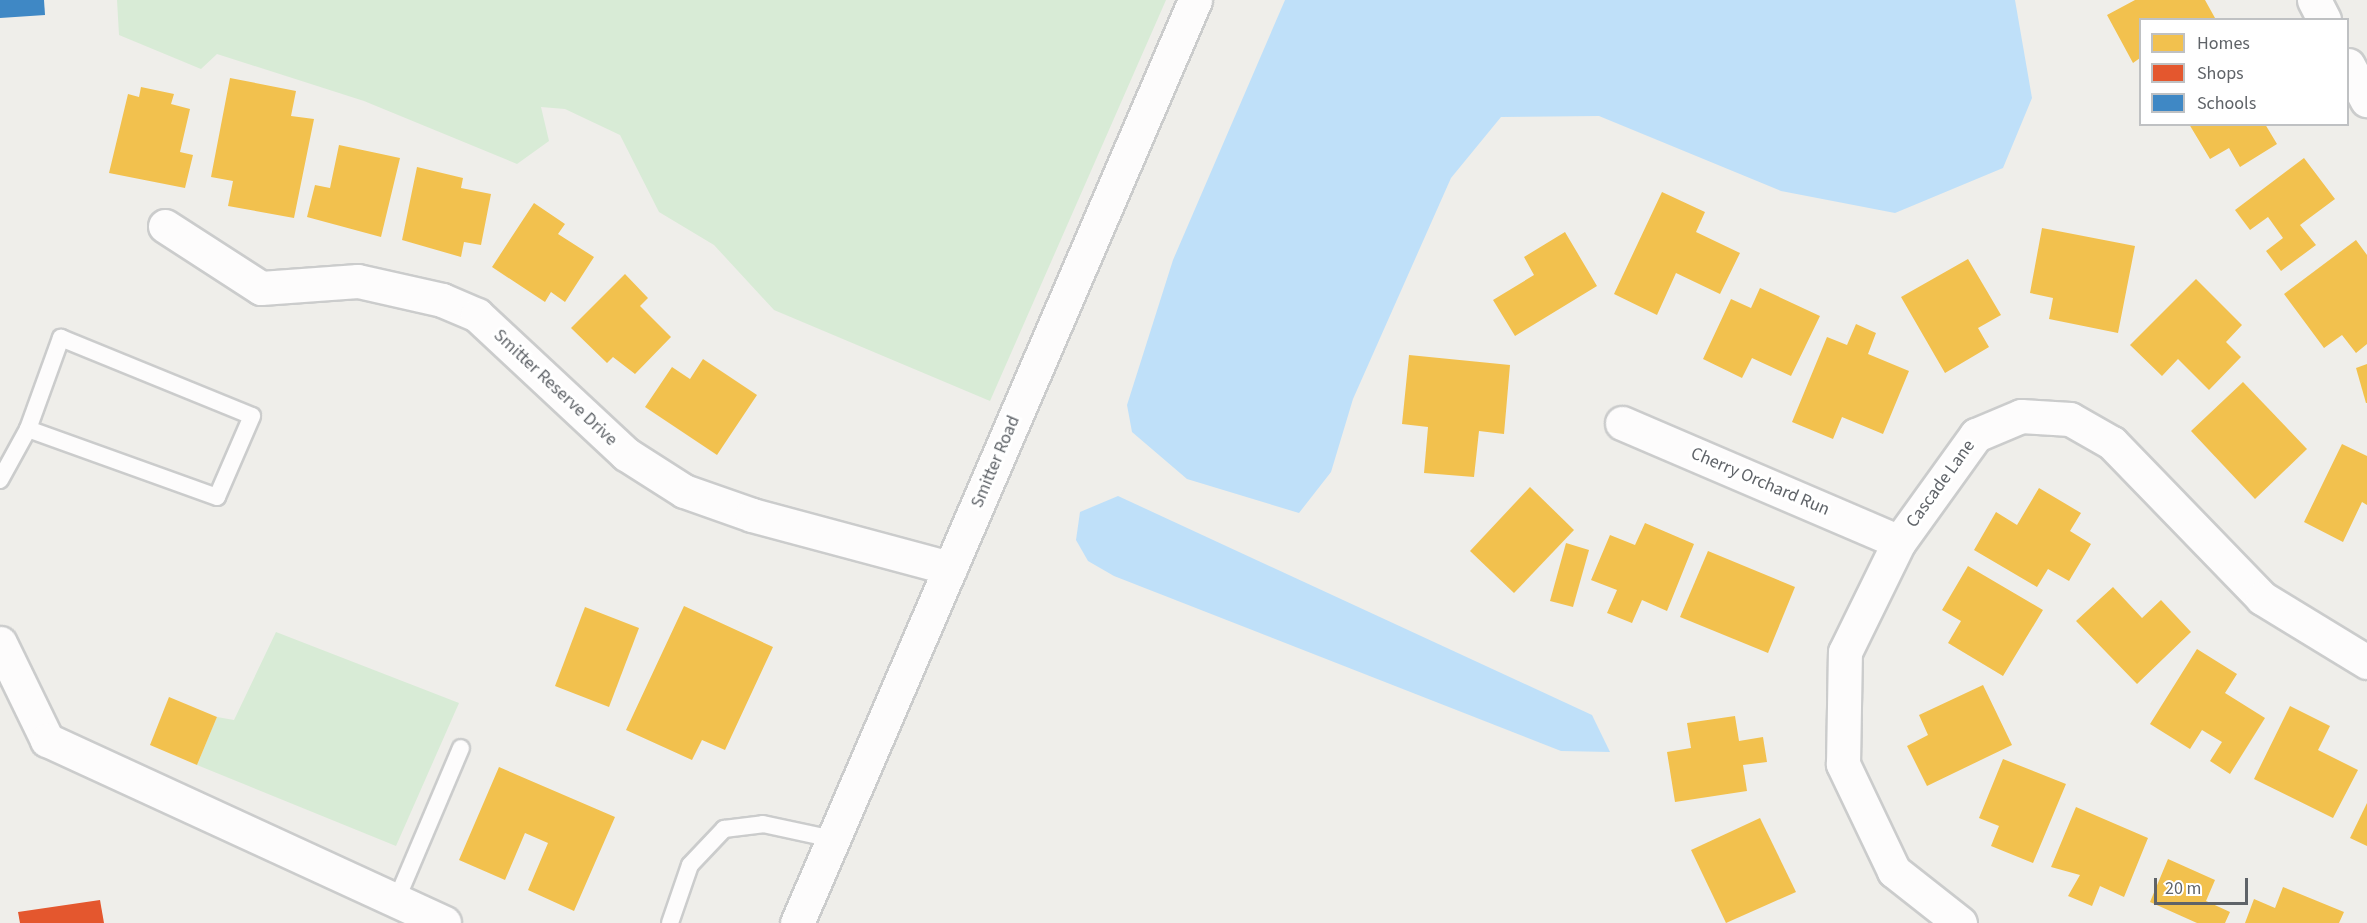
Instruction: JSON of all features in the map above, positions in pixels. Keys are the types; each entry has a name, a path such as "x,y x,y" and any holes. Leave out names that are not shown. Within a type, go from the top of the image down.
{"street":[{"name":"Smitter Road","path":"797,923 1195,0"},
{"path":"2314,0 2323,18"},
{"path":"2349,67 2367,100"},
{"name":"Smitter Reserve Drive","path":"165,226 261,288 358,281 442,300 477,315 626,454 684,491 752,515 950,568"},
{"name":"Cascade Lane","path":"1960,923 1894,871 1843,764 1845,652 1899,542 1976,435 2021,416 2070,419 2112,443 2262,598 2367,662"},
{"name":"Cherry Orchard Run","path":"1622,423 1899,542"},
{"path":"0,643 47,740 444,923"}],"lane":[{"path":"0,480 28,429 61,338 252,416 217,497 28,429"},
{"path":"396,901 461,748"},
{"path":"670,923 690,865 724,829 763,824 833,839"}],"green space":[{"path":"117,0 1166,0 990,401 774,310 714,245 659,212 620,135 565,109 541,107 549,141 517,164 364,101 217,54 201,69 119,35"},
{"path":"276,632 459,703 396,846 197,765 217,717 234,720"}],"water":[{"path":"1285,0 2015,0 2032,98 2003,168 1895,213 1781,191 1599,116 1501,117 1451,178 1353,399 1331,472 1299,513 1187,479 1132,432 1127,405 1173,260"},
{"path":"1118,496 1592,715 1610,752 1561,751 1114,576 1088,561 1076,540 1080,512"}],"building: Homes":[{"path":"2135,0 2205,0 2215,18 2139,18 2139,59 2133,63 2107,15"},
{"path":"230,78 296,91 291,116 314,119 294,218 228,206 233,181 211,177"},
{"path":"141,87 174,94 171,104 190,109 180,152 193,155 185,188 109,173 128,94 139,97"},
{"path":"2190,126 2266,126 2277,144 2240,167 2229,148 2210,159"},
{"path":"339,145 400,158 381,237 307,217 315,185 330,188"},
{"path":"2304,158 2335,199 2300,225 2316,245 2281,271 2266,251 2283,238 2268,217 2250,230 2235,210"},
{"path":"417,167 463,178 461,188 491,194 481,245 464,242 461,257 402,240"},
{"path":"1662,192 1705,212 1696,232 1740,253 1720,294 1676,273 1657,315 1614,294"},
{"path":"534,203 565,224 558,234 594,257 565,302 551,292 545,302 492,267"},
{"path":"2042,228 2135,246 2118,333 2049,319 2053,298 2030,293"},
{"path":"1565,232 1597,286 1515,336 1493,300 1534,275 1524,257"},
{"path":"2356,240 2367,255 2367,344 2356,353 2342,335 2324,348 2284,294"},
{"path":"1968,259 2001,315 1978,328 1989,347 1945,373 1901,297"},
{"path":"625,274 648,298 640,306 671,337 635,374 613,357 607,363 571,328"},
{"path":"2196,279 2242,325 2226,342 2241,357 2209,390 2178,359 2162,376 2130,345"},
{"path":"1760,288 1820,316 1791,376 1752,358 1742,378 1703,359 1731,299 1751,308"},
{"path":"1856,324 1876,333 1868,354 1909,371 1883,434 1842,417 1833,439 1792,422 1827,337 1847,345"},
{"path":"1409,355 1510,365 1504,434 1479,431 1474,477 1424,473 1428,427 1402,424"},
{"path":"703,359 757,395 717,455 645,407 672,367 690,379"},
{"path":"2367,364 2367,403 2366,403 2356,368"},
{"path":"2243,382 2307,449 2255,499 2191,431"},
{"path":"2342,444 2367,456 2367,505 2362,502 2343,542 2304,522"},
{"path":"1530,487 1574,530 1514,593 1470,551"},
{"path":"2039,488 2081,513 2070,531 2091,544 2069,581 2048,569 2037,587 1974,550 1996,512 2017,525"},
{"path":"1645,523 1694,544 1667,611 1642,600 1632,623 1607,613 1617,590 1591,580 1610,535 1635,545"},
{"path":"1566,543 1589,550 1573,607 1550,601"},
{"path":"1708,551 1795,587 1768,653 1680,617"},
{"path":"1968,566 2043,610 2003,676 1948,643 1961,621 1942,610"},
{"path":"2113,587 2142,618 2161,600 2191,632 2137,684 2076,621"},
{"path":"684,606 773,647 725,750 702,740 692,760 626,730"},
{"path":"585,607 639,628 609,707 555,686"},
{"path":"2197,649 2237,674 2225,693 2265,718 2230,774 2210,761 2222,742 2202,730 2190,749 2150,724"},
{"path":"1983,685 2012,745 1927,786 1907,746 1928,735 1919,715"},
{"path":"169,697 217,717 197,765 150,745"},
{"path":"2290,706 2330,726 2318,750 2358,770 2333,818 2254,779"},
{"path":"1735,716 1739,741 1763,737 1767,762 1743,765 1747,791 1675,802 1667,752 1691,748 1687,723"},
{"path":"2003,759 2066,784 2033,863 1991,846 1999,826 1979,818"},
{"path":"499,767 615,817 574,911 528,890 548,843 525,833 505,880 459,860"},
{"path":"2367,803 2367,846 2350,838"},
{"path":"2076,807 2148,838 2124,897 2100,886 2092,906 2068,896 2080,875 2051,867"},
{"path":"1760,818 1796,892 1726,923 1691,850"},
{"path":"2168,859 2215,880 2206,901 2230,912 2225,923 2197,923 2150,902"},
{"path":"2283,887 2344,912 2339,923 2245,923 2254,899 2275,908"}],"building: Shops":[{"path":"100,900 104,923 20,923 18,912"}],"building: Schools":[{"path":"0,0 44,0 45,15 0,18"}]}
